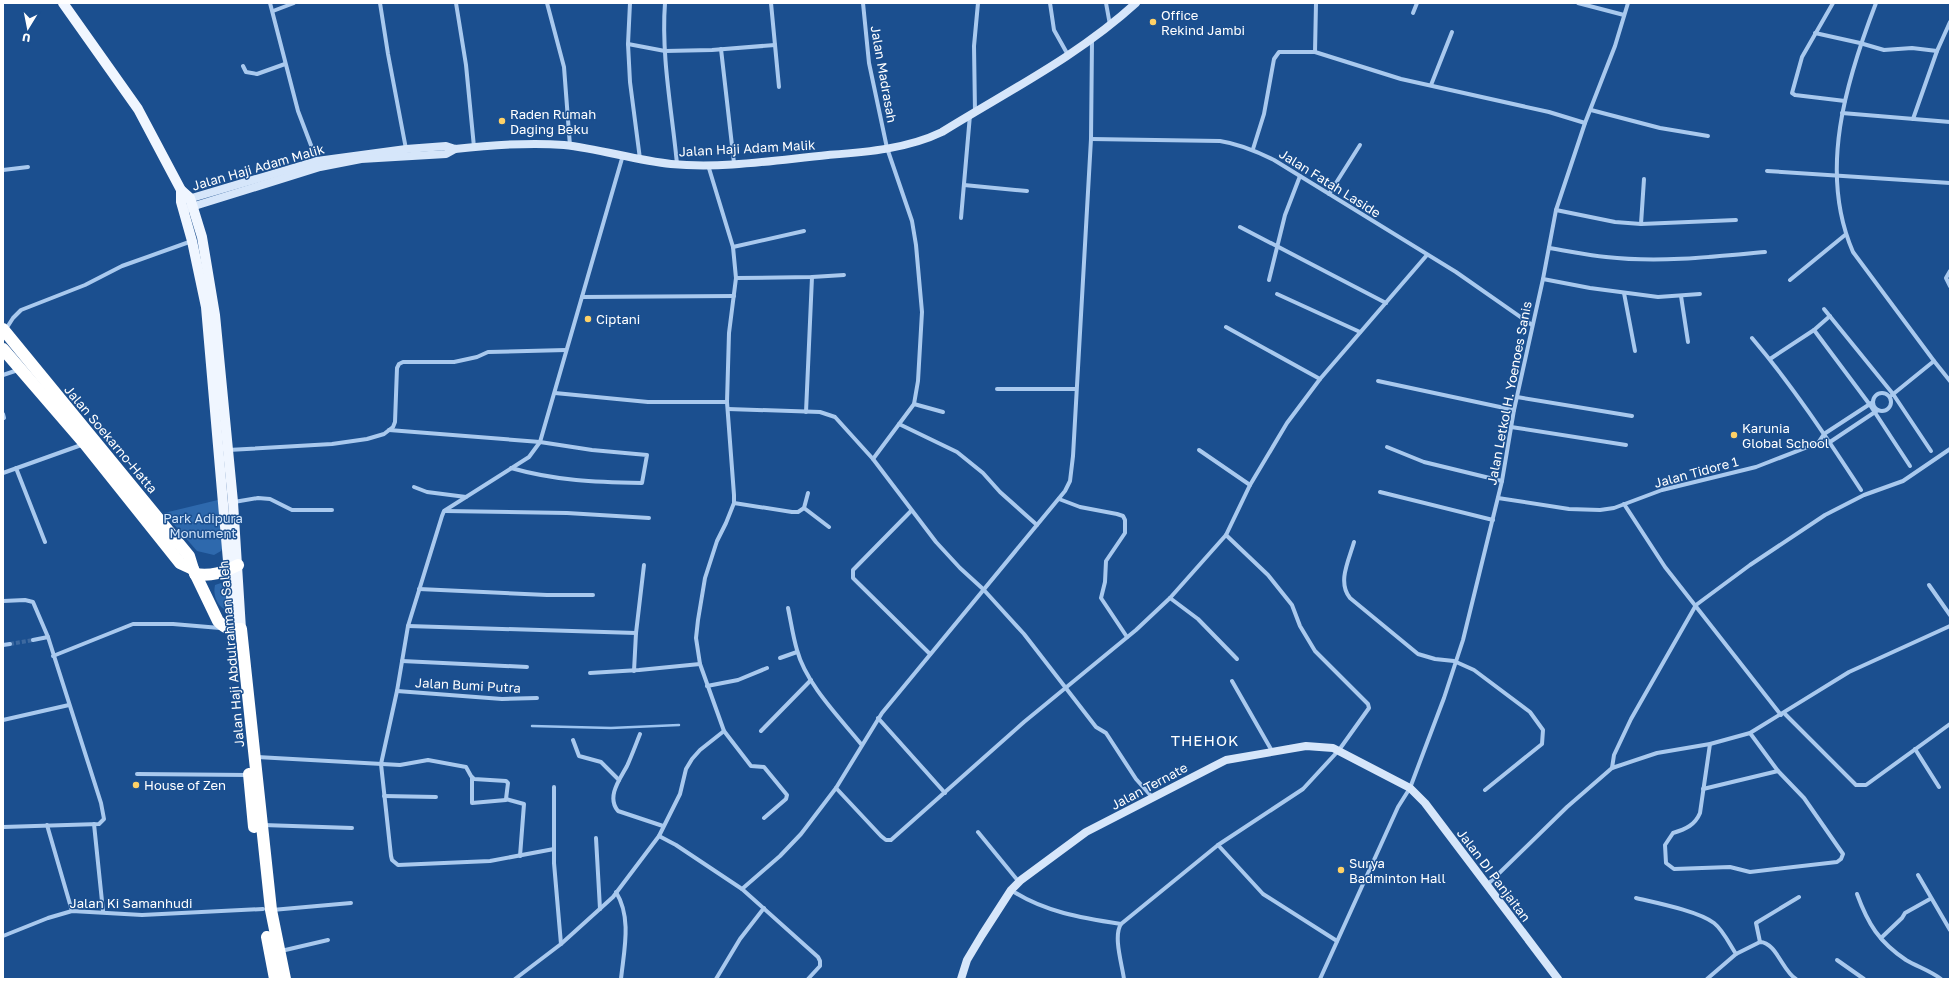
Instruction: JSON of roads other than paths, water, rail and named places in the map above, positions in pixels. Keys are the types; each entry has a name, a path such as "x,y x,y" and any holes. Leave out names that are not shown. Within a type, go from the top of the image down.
{"highway":[{"name":"Jalan Soekarno-Hatta","path":"4,330 35,378 85,444 180,563 194,572"},
{"name":"Jalan Soekarno-Hatta","path":"3,349 20,369 35,378 136,489 189,556 194,572 214,614 233,629"},
{"path":"194,572 213,575 233,567"},
{"name":"Jalan Haji Abdulrahman Saleh","path":"233,629 254,757 262,825 267,909 285,979"},
{"name":"Jalan Haji Abdulrahman Saleh","path":"233,629 249,775 275,979"}],"main road":[{"path":"63,3 138,109 174,175 187,204 320,168 361,159 446,154 455,149"},
{"name":"Jalan Haji Adam Malik","path":"187,204 317,161 406,149 446,146 455,149 542,144 570,146 623,155 640,160 677,164 708,165 734,164 887,148 926,140 1092,40 1136,3"},
{"name":"Jalan Haji Abdulrahman Saleh","path":"187,204 192,241 206,306 233,567"},
{"name":"Jalan Haji Abdulrahman Saleh","path":"187,204 202,237 211,291 233,502 233,629"},
{"name":"Jalan Ternate","path":"961,979 967,960 1011,890 1019,882 1086,832 1226,760 1306,746 1323,746 1339,750 1410,788"},
{"name":"Jalan DI Panjaitan","path":"1410,788 1426,803 1558,979"}],"street":[{"path":"270,3 298,111 317,161"},
{"path":"273,11 294,3"},
{"path":"380,3 406,149"},
{"path":"456,3 466,64 474,147"},
{"path":"547,3 564,67 570,146"},
{"path":"630,3 628,44 630,82 640,160"},
{"path":"665,3 663,24 665,51 677,164"},
{"path":"771,3 779,86"},
{"name":"Jalan Madrasah","path":"863,3 869,63 887,148 912,221 919,267 922,312 918,382 914,404"},
{"path":"961,218 973,113 974,46 978,3"},
{"path":"1050,3 1054,30 1068,55"},
{"path":"1106,3 1110,26"},
{"path":"1315,52 1316,3"},
{"path":"1413,13 1417,3"},
{"path":"1578,3 1624,15"},
{"name":"Jalan Letkol H. Yoenoes Sanis","path":"1320,979 1398,806 1410,788 1444,698 1454,661 1463,640 1502,481 1514,410 1543,279 1556,210 1628,3"},
{"path":"1833,3 1802,57 1792,93 1795,95 1845,101"},
{"path":"1876,3 1860,43 1842,113 1836,175 1839,213 1845,235 1853,252 1950,381"},
{"path":"1913,119 1937,51 1950,22"},
{"path":"1431,85 1452,32"},
{"path":"1815,33 1884,50 1912,48 1937,51"},
{"path":"742,889 796,840 836,788 878,718 983,589 1059,499 1070,481 1073,456 1090,139 1092,40"},
{"path":"628,44 665,51 775,45"},
{"path":"721,49 734,164"},
{"path":"1253,149 1264,114 1272,65 1276,55 1279,52 1288,51 1315,52 1394,76 1585,123"},
{"path":"243,66 246,72 252,74 285,64"},
{"path":"1591,110 1660,128 1708,136"},
{"path":"1842,113 1874,117 1950,122"},
{"name":"Jalan Fatah Laside","path":"1090,139 1220,141 1236,143 1253,149 1300,176 1456,272 1532,325"},
{"path":"1328,194 1360,145"},
{"path":"554,849 490,861 398,865 392,860 391,856 381,764 397,691 408,626 444,511 529,456 540,442 623,155"},
{"path":"708,165 733,247 736,278 729,333 727,402 734,503 717,541 705,578 696,638 700,664 724,731 751,766 764,768 787,795 786,799 764,818"},
{"path":"3,170 28,167"},
{"path":"1767,171 1950,183"},
{"path":"1269,280 1276,245 1300,176"},
{"path":"1641,224 1644,179"},
{"path":"964,185 1027,191"},
{"path":"1556,210 1615,222 1641,224 1736,220"},
{"path":"1240,227 1386,303"},
{"path":"733,247 804,231"},
{"path":"1790,280 1845,235"},
{"path":"4,330 21,310 86,286 122,266 192,241"},
{"path":"1549,248 1607,257 1654,258 1720,256 1765,252"},
{"path":"836,788 881,836 888,840 892,840 1024,722 1127,637 1170,598 1226,535 1250,485 1287,423 1320,379 1427,255"},
{"path":"1950,271 1946,278 1950,286"},
{"path":"736,278 844,275"},
{"path":"806,412 812,277"},
{"path":"1543,279 1624,293 1658,297 1700,294"},
{"path":"1624,293 1635,350"},
{"path":"1277,294 1360,332"},
{"path":"582,297 734,296"},
{"path":"1681,296 1688,342"},
{"path":"1824,309 1891,395 1931,451"},
{"path":"1770,359 1814,330 1830,316"},
{"path":"1226,327 1320,379"},
{"path":"1814,330 1872,404 1910,466"},
{"path":"1752,338 1770,359 1830,442 1861,490"},
{"path":"228,450 332,444 377,437 389,430 395,422 397,372 399,364 403,362 454,362 478,357 488,352 566,350"},
{"path":"1891,395 1934,361"},
{"path":"3,375 20,369"},
{"path":"1378,381 1514,410"},
{"path":"998,389 1076,389"},
{"path":"555,393 648,402 727,402"},
{"path":"1818,444 1824,434 1872,404 1876,396 1883,393 1891,395"},
{"path":"1830,442 1877,412 1885,411 1891,406 1891,395"},
{"path":"1517,397 1632,416"},
{"path":"873,459 914,404 943,412"},
{"path":"728,409 806,412 828,414 835,417 873,459 911,511 945,553 983,589 1024,634 1096,727 1106,733 1136,779 1154,798"},
{"path":"899,424 957,452 983,473 1000,492 1037,525"},
{"path":"1512,427 1626,445"},
{"path":"389,430 540,442 592,450 647,455 642,483 582,482 556,479 511,468"},
{"name":"Jalan Tidore 1","path":"1498,498 1569,509 1600,510 1624,504 1662,490 1756,467 1818,444 1830,442"},
{"path":"3,473 85,444"},
{"path":"1387,447 1424,462 1502,481"},
{"path":"1612,768 1614,755 1631,719 1696,605 1750,565 1825,515 1864,495 1903,481 1950,449"},
{"path":"1199,450 1250,485"},
{"path":"16,468 45,542"},
{"path":"414,487 427,492 466,497"},
{"path":"1380,492 1493,520"},
{"path":"734,503 798,512 804,508 808,493"},
{"path":"233,502 264,498 270,499 292,510 332,510"},
{"path":"1059,499 1080,507 1123,516 1124,533 1107,557 1105,582 1101,594 1104,603 1127,637"},
{"path":"1624,504 1665,567 1782,714 1856,785 1866,786 1950,724"},
{"path":"804,508 829,527"},
{"path":"444,511 567,513 649,518"},
{"path":"911,511 864,558 853,570 852,574 858,583 930,654"},
{"path":"1124,979 1117,938 1118,930 1121,924 1218,845 1303,790 1339,750 1368,711 1368,704 1315,651 1300,626 1292,604 1268,576 1226,535"},
{"path":"1354,542 1343,582 1345,591 1350,598 1418,654 1435,659 1454,661 1474,670 1530,712 1543,730 1542,744 1485,790"},
{"path":"634,671 636,633 644,565"},
{"path":"1929,585 1950,615"},
{"path":"419,589 547,595 593,595"},
{"path":"1170,598 1205,625 1237,660"},
{"path":"3,601 25,600 33,602 48,637 104,815 103,822 94,824 3,827"},
{"path":"788,608 797,652 810,680 862,744"},
{"path":"53,656 133,624 173,624 233,629"},
{"path":"408,626 636,633"},
{"path":"1487,885 1567,807 1612,768 1657,753 1710,744 1750,733 1849,672 1950,626"},
{"path":"33,640 48,637"},
{"path":"3,645 10,644"},
{"path":"780,658 797,652"},
{"path":"402,661 528,667"},
{"path":"590,673 634,671 700,664"},
{"path":"707,686 738,680 767,668"},
{"path":"761,731 810,680"},
{"path":"1232,681 1272,752"},
{"name":"Jalan Bumi Putra","path":"397,691 502,699 537,698"},
{"path":"3,720 69,705"},
{"path":"878,718 945,793"},
{"path":"515,979 561,944 600,910 616,892 659,836 680,794 686,769 692,759 700,750 724,731"},
{"path":"1710,744 1700,813 1696,822 1685,830 1673,832 1665,846 1666,863 1674,869 1730,867 1750,872 1836,862 1841,859 1843,854 1804,798 1778,771 1750,733"},
{"path":"640,734 613,795 613,802 618,811 663,826"},
{"path":"573,740 579,756 601,762 619,780"},
{"path":"1915,749 1939,787"},
{"path":"254,757 381,764 413,764 428,760 466,767 472,778 472,803 506,800 524,804 520,856"},
{"path":"1703,790 1778,771"},
{"path":"137,774 249,775"},
{"path":"472,778 507,781 506,800"},
{"path":"554,787 554,849 561,944"},
{"path":"384,796 436,797"},
{"path":"94,824 103,911"},
{"path":"47,825 72,911"},
{"path":"262,825 352,828"},
{"path":"978,832 1019,882"},
{"path":"659,836 676,845 742,889 820,961 820,966 808,979"},
{"path":"596,838 600,910"},
{"path":"1218,845 1263,894 1337,941"},
{"path":"1918,875 1930,899 1950,930"},
{"path":"1011,890 1029,902 1040,906 1082,918 1121,924"},
{"path":"616,892 623,903 626,917 621,979"},
{"path":"1857,894 1866,919 1890,948 1907,960 1942,979"},
{"path":"1760,942 1756,923 1799,897"},
{"path":"1636,898 1672,906 1708,920 1715,924 1736,954"},
{"path":"1881,938 1902,918 1905,913 1930,899"},
{"name":"Jalan Ki Samanhudi","path":"3,936 48,918 72,911 103,911 142,914 267,909 351,902"},
{"path":"716,979 740,939 764,908"},
{"path":"278,951 328,940"},
{"path":"1707,979 1736,954 1760,942 1768,944 1790,975 1796,979"},
{"path":"1837,960 1864,979"}],"waterway":[{"path":"532,726 611,728 679,725"}],"tunnel":[{"path":"10,644 33,640"}],"place":[{"name":"Office Rekind Jambi","path":"1153,22"},
{"name":"Raden Rumah Daging Beku","path":"502,121"},
{"name":"Ciptani","path":"588,319"},
{"name":"Karunia Global School","path":"1734,435"},
{"name":"House of Zen","path":"136,785"},
{"name":"Surya Badminton Hall","path":"1341,870"}],"district":[{"name":"THEHOK","path":"1205,740"}],"park label":[{"name":"Park Adipura Monument","path":"203,526"}]}
